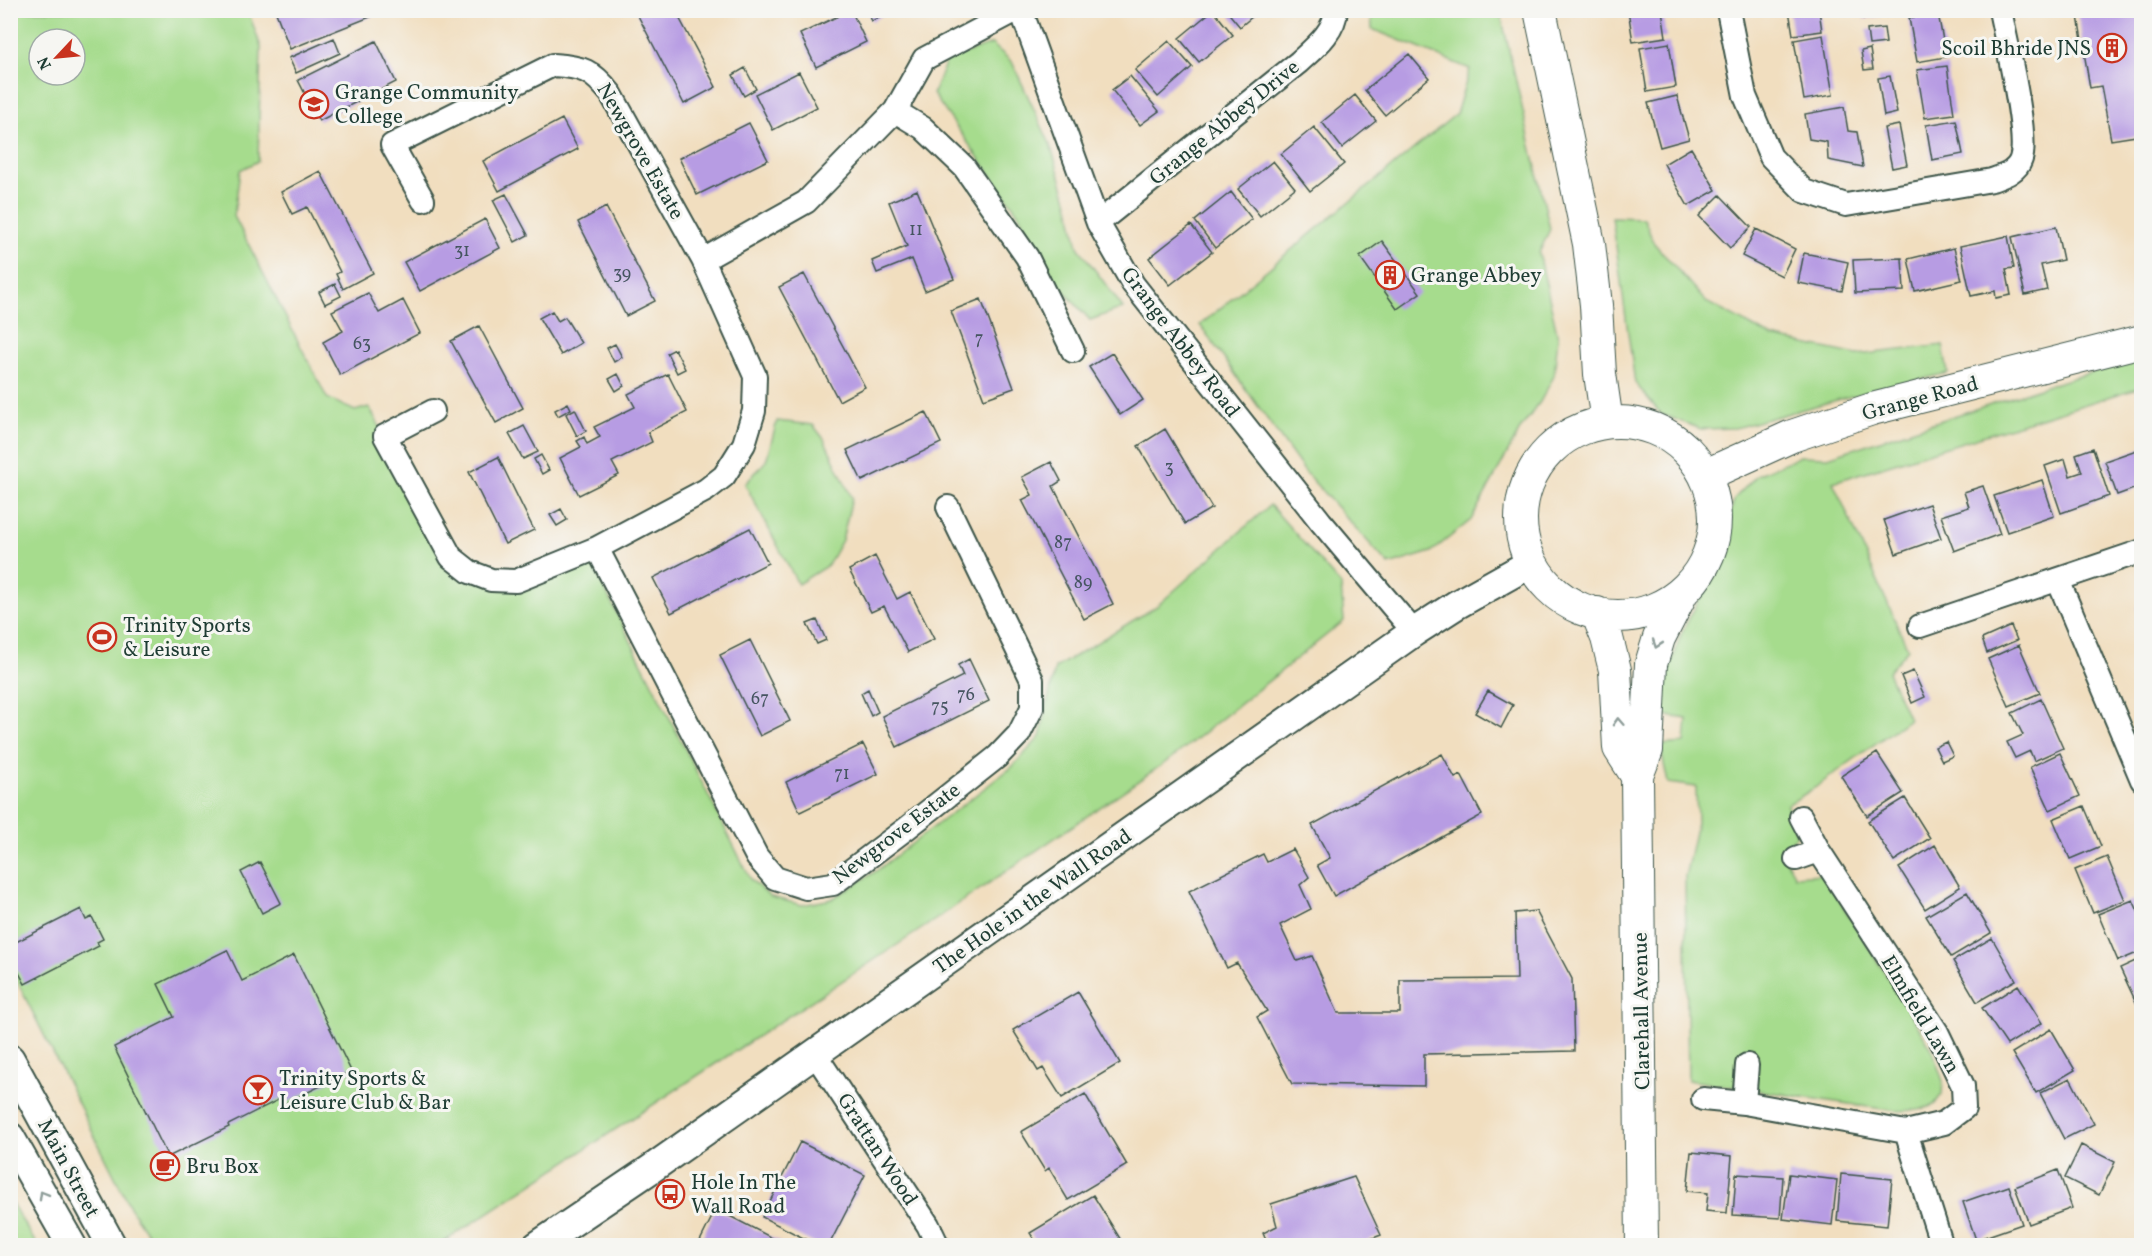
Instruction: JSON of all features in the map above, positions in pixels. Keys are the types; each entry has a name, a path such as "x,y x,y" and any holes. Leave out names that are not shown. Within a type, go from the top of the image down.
{"main road":[{"path":"1540,10 1589,244 1596,305 1600,374 1607,422"},
{"name":"Grange Road","path":"1706,476 1792,436 1872,409 2142,340"},
{"path":"1607,422 1630,422 1653,428 1674,439 1686,450 1706,476 1714,504 1715,533 1706,561 1690,586 1666,604 1639,614 1607,616 1576,607 1550,589 1531,563 1522,533 1522,502 1533,472 1551,448 1577,430 1607,422"},
{"name":"Clarehall Avenue","path":"1642,1245 1637,776 1647,750 1651,664 1659,638 1683,591"},
{"path":"1597,613 1607,638 1615,670 1619,748 1637,776"}],"street":[{"path":"703,260 806,202 896,111 924,59 1019,10"},
{"name":"Grange Abbey Road","path":"1019,10 1098,223 1133,284 1321,522 1413,632"},
{"name":"Grange Abbey Drive","path":"1098,223 1299,62 1323,39 1334,22 1336,10"},
{"path":"1728,10 1745,96 1771,157 1804,191 1846,205 1992,180 2009,174 2021,160 2024,136 2000,10"},
{"name":"Newgrove Estate","path":"423,200 392,145 553,64 579,67 597,76 611,94 703,260 754,376 754,411 744,444 724,476 706,490 597,548 516,581 490,580 470,572 452,557 385,436 433,411"},
{"path":"896,111 923,128 964,166 1027,257 1073,351"},
{"name":"Newgrove Estate","path":"597,548 757,857 775,878 806,888 815,887 832,884 908,828 997,757 1019,734 1032,708 1032,680 948,507"},
{"path":"1920,627 2142,551"},
{"name":"The Hole in the Wall Road","path":"537,1245 651,1169 1413,632 1455,605 1531,563"},
{"path":"2058,580 2142,780"},
{"name":"Elmfield Lawn","path":"1704,1099 1744,1103 1906,1132 1944,1123 1964,1108 1963,1086 1937,1032 1819,851 1801,817"},
{"path":"1796,859 1819,851"},
{"name":"Grattan Wood","path":"815,1054 928,1225 938,1245"},
{"name":"Main Street","path":"10,1059 112,1245"},
{"path":"1744,1103 1746,1065"},
{"path":"1906,1132 1942,1245"},
{"name":"Main Street","path":"10,1137 72,1245"}],"green space":[{"path":"10,11 248,11 261,47 258,161 240,170 234,216 327,398 355,411 369,407 447,549 520,588 591,562 751,880 771,897 802,905 832,899 875,872 1012,767 1040,737 1055,668 1157,606 1270,505 1341,585 1344,621 1172,758 926,926 439,1245 155,1245 132,1211 11,969"},
{"path":"1371,11 1500,11 1550,229 1539,253 1558,337 1554,376 1540,402 1521,428 1471,520 1431,552 1389,565 1305,472 1200,325 1456,114 1470,69 1372,29"},
{"path":"992,44 1012,62 1050,144 1069,206 1078,247 1123,308 1090,320 1053,279 1018,213 933,94 947,59"},
{"path":"1612,217 1644,218 1653,242 1706,302 1772,337 1857,355 1943,345 1948,373 1735,428 1701,429 1661,414 1635,383"},
{"path":"2141,358 2141,387 1833,482 1908,649 1888,672 1909,719 1816,787 1787,805 1797,835 1782,853 1795,876 1823,874 1931,1047 1943,1081 1942,1094 1934,1105 1919,1110 1896,1111 1688,1080 1685,877 1697,823 1696,787 1668,783 1660,745 1685,743 1687,719 1661,715 1664,683 1681,634 1722,556 1727,521 1735,498 1757,475 1800,456 1828,457 2049,385"},
{"path":"777,421 813,425 824,439 852,498 842,540 828,565 798,584 745,484 766,461"},
{"path":"11,1202 37,1245 11,1245"}],"building":[{"path":"275,10 384,10 385,11 290,49"},
{"path":"635,10 675,10 716,87 684,104"},
{"path":"851,10 866,42 816,67 800,34"},
{"path":"866,10 892,10 872,21"},
{"path":"1213,10 1233,35 1199,62 1179,38"},
{"path":"1226,10 1260,10 1240,27"},
{"path":"1628,10 1662,10 1666,37 1633,42"},
{"path":"1789,10 1819,10 1822,31 1793,35"},
{"path":"1862,10 1880,10 1881,16 1864,19"},
{"name":"Scoil Bhride JNS","path":"2077,10 2142,10 2142,135 2111,140 2101,86 2090,88"},
{"path":"1938,13 1946,57 1917,62 1909,18"},
{"path":"1884,28 1886,43 1869,45 1867,30"},
{"path":"1823,35 1833,95 1804,100 1794,40"},
{"path":"334,38 340,53 296,73 289,58"},
{"path":"376,41 396,82 319,121 298,80"},
{"path":"1169,41 1192,67 1158,97 1135,70"},
{"path":"1669,43 1676,87 1647,92 1640,48"},
{"path":"1870,49 1873,69 1864,70 1861,51"},
{"path":"1409,54 1429,78 1385,115 1365,90"},
{"path":"1947,66 1954,114 1925,118 1917,70"},
{"path":"745,68 756,89 744,96 733,75"},
{"path":"799,72 817,107 773,130 755,94"},
{"path":"1130,76 1159,111 1140,125 1112,90"},
{"path":"1890,76 1897,113 1884,116 1878,78"},
{"path":"1355,95 1376,121 1342,148 1322,122"},
{"path":"1677,96 1689,139 1660,147 1648,103"},
{"path":"1844,107 1848,131 1857,132 1863,167 1828,160 1827,142 1809,139 1805,114"},
{"path":"562,119 578,149 499,191 483,161"},
{"path":"1956,120 1963,154 1932,160 1926,125"},
{"path":"749,123 768,160 697,195 679,158"},
{"path":"1899,125 1907,165 1892,168 1884,128"},
{"path":"1314,127 1344,164 1310,191 1281,154"},
{"path":"1691,148 1716,190 1688,206 1664,164"},
{"path":"1273,161 1295,188 1260,216 1238,189"},
{"path":"320,171 373,273 343,289 336,274 340,272 307,207 292,214 281,192"},
{"path":"917,190 954,279 925,291 912,259 877,273 872,261 907,246 889,202"},
{"path":"1231,192 1252,219 1215,248 1195,221"},
{"path":"506,194 528,235 515,242 493,200"},
{"path":"1720,195 1751,227 1730,248 1699,216"},
{"path":"606,207 655,301 626,316 578,222"},
{"path":"485,219 500,248 420,291 404,262"},
{"path":"1191,225 1212,252 1170,285 1149,258"},
{"path":"2056,227 2063,260 2041,265 2047,290 2025,295 2012,237"},
{"path":"1756,229 1795,249 1782,276 1742,256"},
{"path":"2008,236 2014,268 2006,269 2011,295 1996,298 1995,291 1971,296 1960,246"},
{"name":"Grange Abbey","path":"1382,241 1420,293 1397,309 1360,257"},
{"path":"1954,248 1962,280 1915,291 1908,259"},
{"path":"1804,253 1848,262 1842,291 1798,283"},
{"path":"1902,258 1904,291 1855,293 1853,260"},
{"path":"804,274 865,387 839,401 779,287"},
{"path":"335,284 341,296 325,304 319,292"},
{"path":"368,293 379,313 403,300 420,333 340,375 323,342 343,331 332,311"},
{"path":"981,299 1014,388 984,399 951,311"},
{"path":"552,311 558,321 565,317 581,343 561,355 539,318"},
{"path":"479,326 523,408 496,423 451,341"},
{"path":"615,344 622,357 614,362 607,348"},
{"path":"675,349 685,369 677,373 667,353"},
{"path":"1112,353 1143,400 1120,415 1089,367"},
{"path":"618,374 624,386 616,391 609,379"},
{"path":"668,374 687,412 648,432 652,442 612,462 619,475 579,495 560,458 581,447 577,441 584,437 587,444 600,437 594,427 635,407 628,394"},
{"path":"568,403 571,409 558,416 555,410"},
{"path":"575,409 586,431 577,436 566,414"},
{"path":"926,412 941,443 862,481 847,450"},
{"path":"524,426 538,452 523,459 509,434"},
{"path":"1165,429 1212,508 1185,524 1138,446"},
{"path":"2093,448 2109,496 2061,513 2045,466 2065,459 2070,476 2082,472 2076,454"},
{"path":"2142,448 2142,486 2117,495 2105,461"},
{"path":"541,455 549,470 542,474 534,459"},
{"path":"498,457 534,530 505,544 469,472"},
{"path":"1051,462 1061,481 1053,486 1113,604 1084,619 1022,500 1032,495 1022,477"},
{"path":"2042,480 2054,516 2007,532 1994,496"},
{"path":"1983,486 2000,534 1954,551 1941,516 1969,507 1964,492"},
{"path":"1929,504 1941,538 1896,554 1884,520"},
{"path":"561,509 567,520 557,526 550,515"},
{"path":"750,528 768,563 671,613 653,578"},
{"path":"875,556 897,599 910,592 934,639 908,652 884,606 871,612 849,570"},
{"path":"2142,605 2142,623 2141,623 2136,607"},
{"path":"817,620 826,640 817,644 807,624"},
{"path":"2011,626 2017,640 1987,653 1982,639"},
{"path":"750,640 790,721 760,736 720,655"},
{"path":"2019,645 2040,693 2009,706 1988,659"},
{"path":"969,659 989,701 897,747 882,716 963,676 958,665"},
{"path":"1913,671 1925,697 1912,703 1901,676"},
{"path":"868,689 878,712 871,716 861,693"},
{"path":"1488,691 1513,705 1501,728 1475,713"},
{"path":"2041,699 2063,748 2034,761 2030,751 2015,758 2007,742 2023,735 2012,713"},
{"path":"1946,742 1953,756 1942,761 1935,747"},
{"path":"863,744 878,774 800,812 786,782"},
{"path":"1877,753 1903,793 1867,816 1841,776"},
{"path":"2060,753 2080,796 2050,810 2030,767"},
{"path":"1442,754 1455,778 1461,775 1482,815 1334,896 1317,865 1330,858 1312,825"},
{"path":"1905,798 1930,838 1894,861 1868,821"},
{"path":"2084,806 2101,846 2070,859 2053,819"},
{"path":"1935,845 1960,887 1925,909 1899,868"},
{"path":"1293,849 1309,877 1300,885 1311,909 1280,925 1297,961 1312,956 1338,1013 1400,1013 1400,980 1517,979 1515,913 1536,911 1572,979 1574,1051 1424,1054 1424,1086 1292,1084 1257,1017 1267,1011 1237,963 1227,968 1189,891 1263,854 1267,862"},
{"path":"2107,857 2125,900 2093,913 2075,870"},
{"path":"260,862 281,903 262,913 241,872"},
{"path":"1967,892 1991,933 1951,957 1926,916"},
{"path":"2133,900 2142,920 2142,951 2118,961 2098,914"},
{"path":"81,909 86,920 92,917 103,939 97,942 99,946 25,984 10,956 10,945"},
{"path":"1992,938 2016,980 1977,1002 1953,961"},
{"path":"227,950 242,981 294,955 351,1071 284,1104 282,1098 168,1157 114,1047 174,1017 158,984"},
{"path":"2142,958 2142,1015 2120,968"},
{"path":"2018,985 2042,1023 2007,1045 1982,1008"},
{"path":"1078,992 1120,1063 1062,1098 1043,1068 1038,1071 1013,1030"},
{"path":"2051,1029 2075,1070 2036,1093 2012,1053"},
{"path":"2070,1078 2094,1124 2064,1139 2040,1093"},
{"path":"1085,1094 1127,1165 1068,1200 1049,1168 1045,1171 1021,1132"},
{"path":"800,1142 865,1175 829,1245 817,1245 762,1217"},
{"path":"2081,1145 2115,1162 2099,1195 2065,1178"},
{"path":"1691,1152 1732,1156 1727,1213 1706,1211 1708,1193 1687,1191"},
{"path":"2058,1170 2072,1208 2029,1224 2015,1187"},
{"path":"1736,1174 1783,1177 1780,1218 1733,1215"},
{"path":"1789,1174 1837,1180 1832,1225 1783,1219"},
{"path":"1841,1174 1892,1179 1887,1226 1837,1221"},
{"path":"1354,1177 1381,1235 1355,1245 1268,1245 1263,1233 1277,1226 1271,1204"},
{"path":"2009,1186 2022,1224 1976,1240 1963,1202"},
{"path":"1093,1195 1124,1245 1038,1245 1030,1233"},
{"path":"716,1209 780,1242 779,1245 698,1245"}],"place":[{"name":"Scoil Bhride JNS","path":"2112,48"},
{"name":"Grange Community College","path":"314,104"},
{"name":"Grange Abbey","path":"1390,275"},
{"name":"Trinity Sports & Leisure","path":"102,637"},
{"name":"Trinity Sports & Leisure Club & Bar","path":"258,1090"},
{"name":"Bru Box","path":"165,1166"},
{"name":"Hole In The Wall Road","path":"670,1194"}]}
